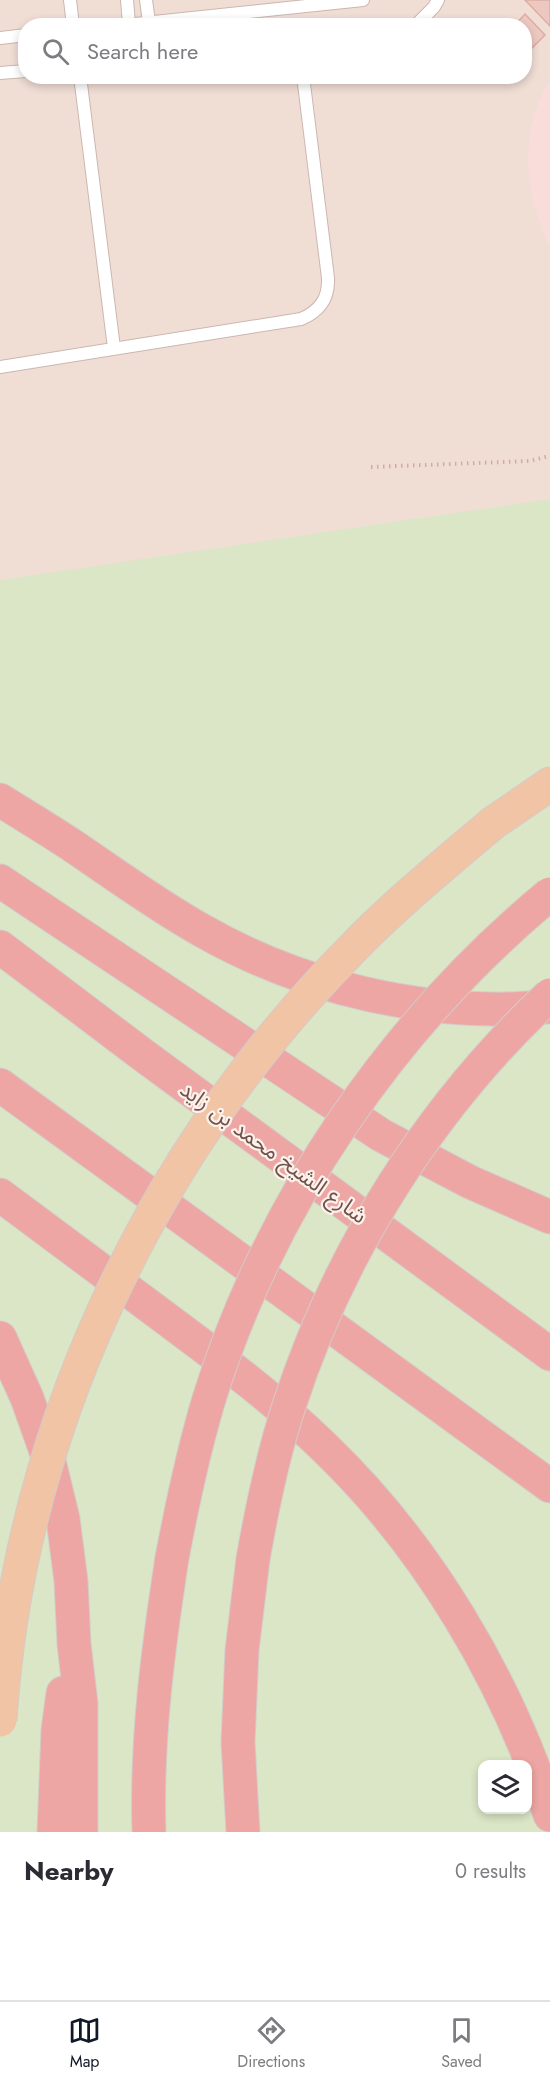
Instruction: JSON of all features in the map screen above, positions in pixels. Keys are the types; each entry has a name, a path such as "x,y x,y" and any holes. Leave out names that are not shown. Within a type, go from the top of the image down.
{"highway":[{"path":"0,782 74,846"},
{"path":"0,800 204,932 272,964 332,985 416,1003 490,1009 550,1006"},
{"path":"0,881 381,1135 470,1182 550,1217"},
{"path":"149,1832 150,1737 158,1645 172,1558 187,1478 209,1398 237,1321 271,1246 310,1174 355,1105 405,1039 459,978 518,921 550,894"},
{"name":"شارع الشيخ محمد بن زايد","path":"0,947 142,1055 550,1354"},
{"path":"243,1832 238,1743 241,1673 253,1559 267,1483 288,1409 314,1337 346,1267 384,1199 426,1136 474,1075 526,1018 550,996"},
{"path":"0,1085 550,1486"},
{"path":"0,1195 267,1395 326,1449 380,1508 430,1572 473,1640 510,1711 540,1782 550,1815"},
{"path":"0,1338 27,1398 48,1457 60,1509 71,1581 74,1644 81,1704 81,1832"},
{"path":"54,1832 58,1730 74,1644"}],"main road":[{"path":"0,1720 2,1688 15,1596 35,1505 66,1405 95,1329 135,1245 181,1164 234,1088 292,1015 355,946 423,882 493,823 550,784"}],"lane":[{"path":"70,0 72,18"},
{"path":"127,0 128,18"},
{"path":"145,18 146,0"},
{"path":"192,18 363,0"},
{"path":"423,18 438,0"},
{"path":"0,38 18,36"},
{"path":"0,73 18,72"},
{"path":"81,84 114,348"},
{"path":"0,367 301,319 311,315 319,308 326,299 328,288 304,84"}],"path":[{"path":"371,468 529,461 550,456"}],"shaded area":[{"path":"0,0 550,0 550,1422 0,1015"},
{"path":"550,80 550,250 535,208 529,181 528,154 531,127 539,101"}],"green space":[{"path":"550,499 550,1832 0,1832 0,580"}],"building":[{"path":"525,0 550,0 550,26"},
{"path":"532,21 545,35 532,48"}]}
